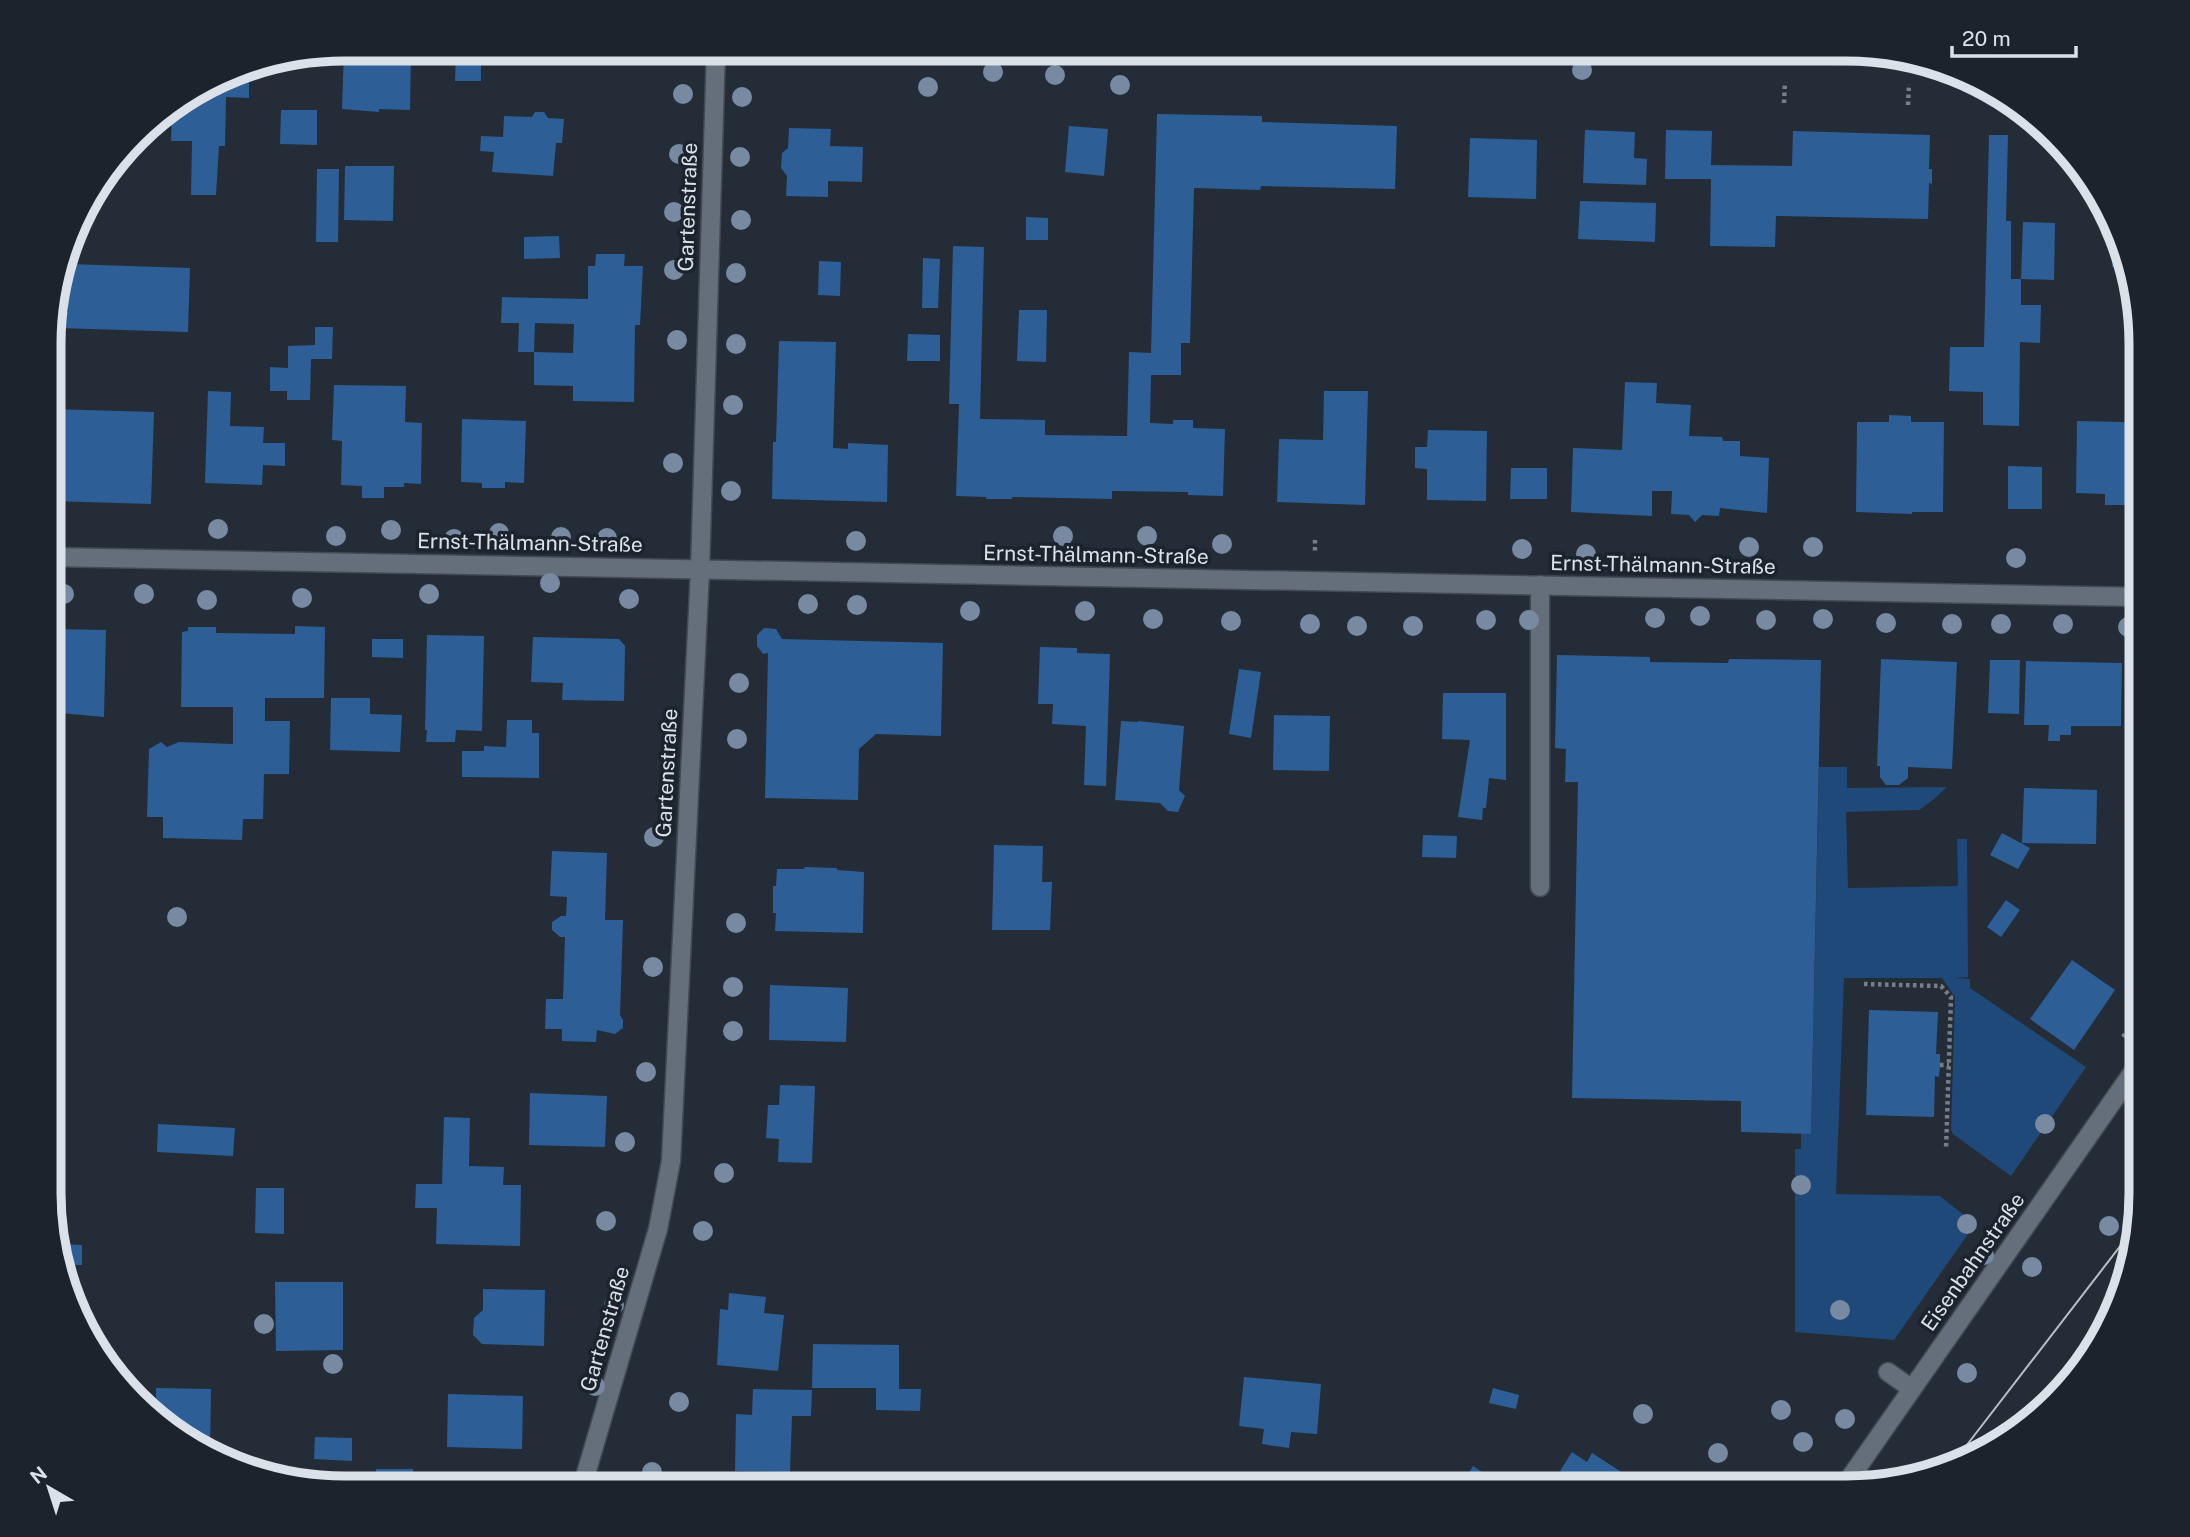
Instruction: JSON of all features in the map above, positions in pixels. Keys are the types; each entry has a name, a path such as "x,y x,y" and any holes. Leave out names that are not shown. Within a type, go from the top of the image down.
{"street":[{"name":"Gartenstraße","path":"586,1476 658,1229 671,1161 700,569 716,61"},
{"name":"Ernst-Thälmann-Straße","path":"61,557 2129,597"},
{"path":"1539,585 1540,887"},
{"name":"Eisenbahnstraße","path":"1852,1476 2129,1078"},
{"path":"1888,1372 1912,1389"}],"path":[{"path":"1864,984 1941,986 1951,998 1946,1150"},
{"path":"1940,1065 1949,1065"}],"shaded area":[{"path":"1819,767 1847,767 1847,788 1947,787 1919,810 1846,812 1848,888 1958,886 1957,839 1967,839 1968,977 1955,978 1970,979 1970,988 2086,1067 2011,1176 1951,1130 1955,997 1942,978 1844,978 1836,1194 1940,1196 1975,1224 1894,1340 1795,1332 1795,1149 1801,1149 1801,1133 1811,1133"}],"building":[{"path":"344,61 411,61 410,110 379,109 379,112 342,109"},
{"path":"456,61 481,61 481,81 455,81"},
{"path":"249,78 249,98 226,97 225,146 219,146 216,195 191,195 192,141 171,141 172,120 219,90"},
{"path":"281,110 317,110 317,145 280,144"},
{"path":"535,112 544,112 548,118 564,119 562,143 556,143 553,176 492,172 494,152 480,151 481,136 503,137 504,116 532,117"},
{"path":"1157,114 1262,116 1262,122 1397,126 1395,189 1261,186 1260,190 1194,188 1190,343 1181,343 1181,375 1151,375 1150,423 1173,424 1173,420 1193,420 1193,428 1225,429 1223,496 1188,495 1188,492 1112,491 1112,499 986,499 956,496 959,404 949,404 953,246 984,247 980,419 1045,420 1045,435 1127,436 1129,352 1151,353"},
{"path":"1069,126 1108,129 1104,176 1065,172"},
{"path":"789,128 831,129 830,146 863,147 862,182 828,181 828,197 786,196 787,176 781,168 782,153 788,148"},
{"path":"1585,130 1635,132 1634,158 1647,159 1646,185 1583,183"},
{"path":"1666,130 1712,131 1711,165 1792,166 1793,131 1930,135 1929,169 1932,169 1932,184 1929,183 1928,219 1776,216 1775,247 1710,246 1711,179 1665,179"},
{"path":"1989,135 2008,135 2006,221 2011,221 2011,279 2021,279 2021,305 2041,305 2040,343 2020,342 2019,426 1983,425 1983,392 1949,391 1950,347 1984,347"},
{"path":"1470,138 1537,140 1536,199 1468,197"},
{"path":"345,166 394,166 393,221 344,220"},
{"path":"317,169 339,169 338,242 316,242"},
{"path":"1580,201 1656,203 1655,242 1578,239"},
{"path":"1026,217 1048,218 1048,240 1026,240"},
{"path":"2023,222 2055,223 2054,280 2021,279"},
{"path":"559,236 560,258 524,259 524,237"},
{"path":"2112,249 2118,267 2112,267"},
{"path":"596,254 625,254 624,266 643,266 640,325 635,325 634,402 573,401 573,386 534,385 534,352 518,352 519,323 501,323 502,297 588,299 588,266 595,266","holes":["535,323 574,324 573,353 534,352"]},
{"path":"923,258 940,259 938,308 922,308"},
{"path":"819,261 841,262 840,296 818,295"},
{"path":"73,264 190,268 188,332 62,328 63,312 68,312 69,282"},
{"path":"1019,310 1047,310 1046,362 1017,361"},
{"path":"315,327 333,327 332,359 311,359 310,400 287,400 287,391 270,391 270,367 288,368 288,346 315,345"},
{"path":"908,334 940,335 940,361 907,361"},
{"path":"779,341 836,342 833,448 848,449 848,443 888,445 887,502 772,499"},
{"path":"1625,382 1657,383 1656,403 1691,405 1689,436 1722,437 1723,441 1740,441 1740,456 1769,458 1767,513 1720,508 1719,516 1702,515 1695,522 1689,515 1671,514 1672,491 1652,491 1652,516 1571,512 1573,448 1622,450"},
{"path":"334,385 406,386 405,422 422,423 421,484 404,483 404,487 384,487 384,498 362,498 362,486 341,485 342,441 332,440"},
{"path":"208,391 231,392 230,426 264,427 263,443 285,443 285,466 263,465 262,485 205,483"},
{"path":"1324,391 1368,391 1365,505 1277,502 1279,439 1323,440"},
{"path":"2125,400 2129,400 2129,505 2105,505 2105,494 2076,493 2077,421 2125,422"},
{"path":"61,409 154,412 151,504 61,501"},
{"path":"1889,415 1911,416 1911,422 1944,422 1943,512 1856,512 1857,422 1889,422"},
{"path":"462,419 526,421 524,483 505,482 505,488 482,488 482,483 461,482"},
{"path":"1428,430 1487,431 1486,501 1427,500 1427,469 1415,468 1415,447 1427,447"},
{"path":"2008,466 2042,467 2042,509 2008,509"},
{"path":"1511,468 1547,468 1547,499 1510,499"},
{"path":"295,626 325,627 324,698 265,698 265,721 290,721 289,774 264,774 263,819 243,819 242,840 163,838 163,817 147,817 149,749 161,742 167,747 179,742 233,744 233,707 181,707 182,632 188,631 188,627 216,627 216,633 295,634"},
{"path":"764,628 776,629 782,639 943,643 941,736 876,734 859,749 858,800 765,798 768,653 763,654 757,646 757,635"},
{"path":"61,629 106,630 104,717 61,713"},
{"path":"427,635 484,636 482,731 456,730 455,742 426,742"},
{"path":"533,637 619,639 625,646 624,701 562,700 563,683 531,682"},
{"path":"372,639 403,639 403,658 372,657"},
{"path":"1040,647 1077,648 1077,653 1110,654 1106,786 1084,785 1086,726 1052,724 1053,704 1038,704"},
{"path":"1557,655 1650,657 1650,662 1821,660 1811,1134 1741,1132 1741,1101 1572,1098 1578,782 1565,782 1566,749 1555,748"},
{"path":"1881,659 1957,662 1952,769 1908,767 1908,778 1899,785 1886,785 1880,777 1880,766 1877,766"},
{"path":"1990,660 2020,660 2019,714 1988,713"},
{"path":"2026,661 2122,663 2121,726 2071,726 2071,735 2060,735 2060,741 2048,741 2049,725 2024,725"},
{"path":"1239,669 1261,672 1251,738 1229,734"},
{"path":"1443,693 1506,693 1506,780 1489,778 1482,820 1458,817 1470,740 1442,739"},
{"path":"331,698 370,698 370,714 402,715 400,752 330,750"},
{"path":"1274,715 1330,716 1329,771 1273,770"},
{"path":"507,720 532,720 532,733 539,733 539,778 462,777 462,751 484,751 484,746 506,747"},
{"path":"1121,721 1184,726 1179,790 1185,796 1178,812 1168,811 1160,803 1115,800"},
{"path":"2024,788 2097,790 2096,844 2022,843"},
{"path":"2002,833 2030,848 2018,869 1990,855"},
{"path":"1423,835 1457,836 1456,858 1422,857"},
{"path":"994,845 1043,846 1042,882 1052,882 1050,930 992,930"},
{"path":"552,851 607,853 605,920 623,920 620,1015 623,1028 615,1034 597,1030 596,1042 562,1041 562,1029 545,1029 546,999 563,999 565,937 560,937 552,930 552,922 566,916 567,897 550,896"},
{"path":"805,867 864,872 863,933 775,931 773,886 776,886 777,869"},
{"path":"2006,900 2020,910 2001,937 1987,927"},
{"path":"2072,960 2115,990 2074,1050 2030,1019"},
{"path":"770,985 848,988 846,1042 769,1040"},
{"path":"1869,1010 1938,1012 1936,1054 1940,1054 1940,1065 1939,1077 1935,1076 1934,1117 1866,1115"},
{"path":"780,1085 815,1086 812,1163 778,1162 779,1139 766,1138 768,1105 779,1105"},
{"path":"530,1093 607,1096 605,1147 529,1145"},
{"path":"444,1117 470,1118 469,1166 504,1167 503,1185 521,1185 520,1246 436,1244 437,1208 415,1208 416,1184 442,1184"},
{"path":"158,1124 235,1128 233,1156 157,1152"},
{"path":"256,1188 284,1188 284,1234 255,1233"},
{"path":"66,1244 82,1245 82,1265 71,1265"},
{"path":"275,1282 343,1282 343,1350 276,1351"},
{"path":"483,1289 545,1290 544,1346 482,1344 473,1335 474,1318 483,1310"},
{"path":"729,1293 766,1297 764,1313 784,1315 778,1371 717,1365 720,1309 728,1310"},
{"path":"813,1344 899,1345 899,1389 921,1389 920,1411 876,1410 876,1388 812,1388"},
{"path":"1244,1377 1321,1384 1317,1434 1291,1432 1289,1448 1262,1444 1264,1429 1239,1426"},
{"path":"156,1388 211,1389 210,1442 187,1428 156,1404"},
{"path":"1493,1388 1519,1395 1516,1409 1489,1403"},
{"path":"753,1389 812,1390 811,1416 792,1416 790,1472 735,1471 736,1414 752,1415"},
{"path":"448,1394 523,1396 522,1449 447,1447"},
{"path":"315,1437 352,1438 352,1461 314,1459"},
{"path":"1572,1452 1587,1462 1592,1453 1627,1476 1568,1476 1560,1471"},
{"path":"1473,1466 1488,1476 1467,1476"},
{"path":"376,1469 413,1469 413,1476 376,1476"}],"tram line":[{"path":"1963,1450 2124,1241"}]}
